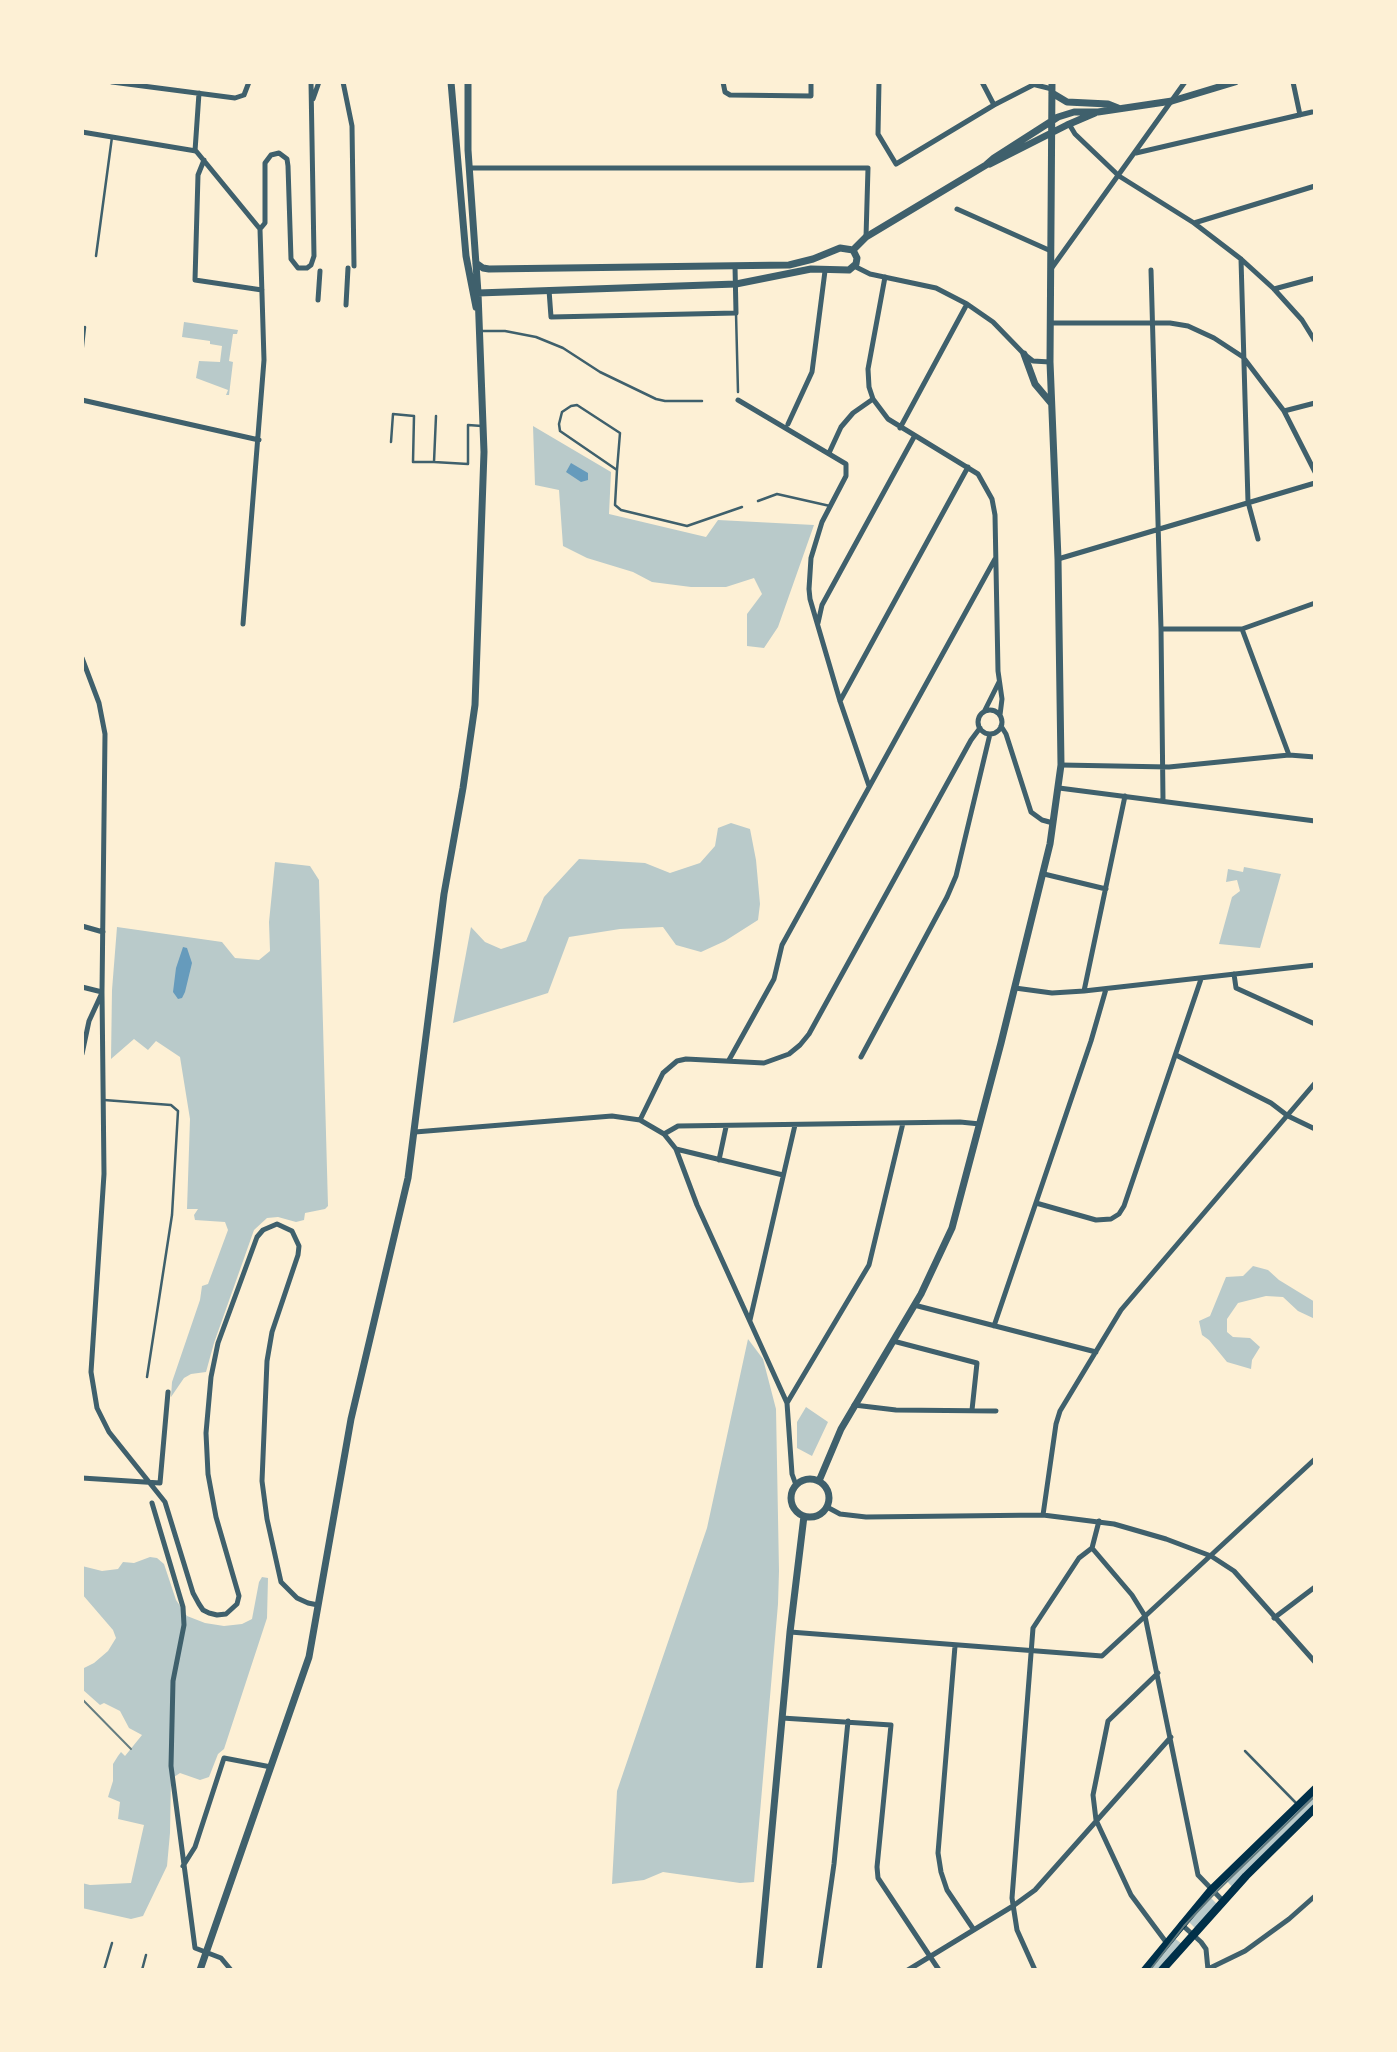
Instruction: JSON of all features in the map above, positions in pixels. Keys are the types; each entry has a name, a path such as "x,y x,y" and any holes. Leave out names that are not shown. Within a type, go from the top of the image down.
{"main road":[{"path":"1145,1970 1211,1890 1315,1789"},
{"path":"1162,1970 1246,1876 1315,1808"}],"street":[{"path":"112,82 235,98 244,95 249,82"},
{"path":"260,229 265,223 265,163 271,155 279,153 287,159 288,166 291,259 295,266 304,269 312,265 311,82"},
{"path":"312,102 319,82"},
{"path":"343,82 352,126 351,267 346,305"},
{"path":"451,82 469,276 478,312"},
{"path":"200,1970 309,1657 351,1419 400,1216 415,1132 443,894 475,705 484,465 478,293 469,168 468,82"},
{"path":"723,82 725,92 730,95 811,96 811,82"},
{"path":"879,82 878,134 896,164 1032,83 1052,88 1067,102 1108,104 1118,109"},
{"path":"982,82 994,105"},
{"path":"1051,269 1185,82"},
{"path":"986,166 1051,121 1074,112 1098,112 1172,101 1235,82"},
{"path":"1293,82 1300,115"},
{"path":"819,1481 836,1439 940,1258 952,1228 1044,874 1059,788 1061,765 1058,559 1050,362 1052,88"},
{"path":"195,151 199,93"},
{"path":"853,250 866,237 986,166 1098,112"},
{"path":"1136,153 1312,112"},
{"path":"1069,124 1075,134 1119,176 1194,223 1241,259 1274,289 1302,320 1315,341"},
{"path":"82,132 195,151 260,229 264,360 243,624"},
{"path":"204,160 198,175 195,280 262,290"},
{"path":"469,168 868,168 866,237"},
{"path":"1194,223 1315,186"},
{"path":"957,209 1051,251"},
{"path":"476,263 489,269 789,265 820,257 840,248 853,250"},
{"path":"478,293 689,288 736,284 800,270 845,270 854,266 857,258 853,250"},
{"path":"820,257 817,264 823,270"},
{"path":"1241,259 1248,502 1258,539"},
{"path":"549,290 551,317 737,313 735,266"},
{"path":"854,266 870,274 936,288 993,321 1033,361 1050,362"},
{"path":"788,424 812,372 823,270"},
{"path":"1152,270 1163,800"},
{"path":"318,300 320,271"},
{"path":"469,276 478,293"},
{"path":"885,277 868,369 869,387 873,399 888,419 968,467 982,480 992,499 995,515 1001,726 1031,812 1042,820 1053,823"},
{"path":"1274,289 1315,278"},
{"path":"900,428 967,304"},
{"path":"1050,323 1153,322 1188,327 1214,338 1243,356 1284,411 1315,472"},
{"path":"1024,354 1035,384 1052,404"},
{"path":"829,453 841,427 853,413 873,399"},
{"path":"82,400 259,440"},
{"path":"738,400 843,461 848,469 822,522 809,575 810,599 869,786"},
{"path":"1284,411 1315,403"},
{"path":"818,625 822,605 914,437"},
{"path":"840,701 968,467"},
{"path":"1058,559 1315,482"},
{"path":"729,1060 774,979 782,945 995,559"},
{"path":"1161,629 1242,628 1315,603"},
{"path":"1242,628 1289,755"},
{"path":"82,658 99,703 105,734 102,992 104,1174 91,1372 97,1408 109,1432 165,1502 193,1593 199,1604 209,1613 226,1614 237,1604 239,1596 216,1517 208,1474 206,1433 211,1377 218,1343 257,1237 270,1226 277,1224 292,1231 299,1245 298,1255 268,1352 262,1481 267,1519 281,1582 297,1598 318,1605"},
{"path":"639,1120 669,1066 686,1059 764,1063 789,1054 809,1034 980,728 979,718 999,682"},
{"path":"984,712 990,710 1000,715"},
{"path":"980,728 990,734 997,732 1001,726"},
{"path":"861,1057 956,876 990,734"},
{"path":"1061,765 1163,768 1289,755 1315,757"},
{"path":"1059,788 1315,821"},
{"path":"1084,991 1125,796"},
{"path":"1044,874 1106,889"},
{"path":"82,926 103,932"},
{"path":"1015,988 1052,993 1084,991 1315,965"},
{"path":"1234,974 1236,988 1315,1024"},
{"path":"1036,1203 1096,1220 1111,1219 1125,1206 1201,979"},
{"path":"82,986 102,992"},
{"path":"994,1326 1091,1041 1105,989"},
{"path":"82,1052 89,1021 102,992"},
{"path":"1176,1055 1271,1103 1288,1116 1315,1129"},
{"path":"1043,1515 1060,1411 1121,1310 1315,1083"},
{"path":"415,1132 612,1116 639,1120 664,1134 676,1149 697,1205 787,1403 792,1474 796,1485"},
{"path":"664,1134 678,1126 960,1122 980,1124"},
{"path":"787,1403 869,1265 903,1123"},
{"path":"750,1321 795,1125"},
{"path":"719,1160 726,1127"},
{"path":"676,1149 783,1175"},
{"path":"914,1305 1096,1352"},
{"path":"892,1341 977,1363 972,1410"},
{"path":"82,1478 160,1483 167,1392"},
{"path":"854,1405 896,1410 996,1410"},
{"path":"790,1632 1101,1656 1315,1459"},
{"path":"804,1479 819,1481 828,1490 827,1507 817,1516 804,1516 795,1510 791,1500 796,1485 804,1479"},
{"path":"152,1503 183,1608 184,1625 173,1681 171,1766 195,1948 221,1958 232,1970"},
{"path":"827,1507 840,1514 866,1517 1043,1515 1099,1521 1166,1539 1212,1556 1234,1571 1315,1662"},
{"path":"759,1970 790,1632 804,1516"},
{"path":"1035,1970 1017,1930 1013,1906 1033,1628 1079,1558 1092,1548 1099,1521"},
{"path":"1092,1548 1132,1595 1145,1616 1198,1875 1224,1902"},
{"path":"1274,1618 1315,1587"},
{"path":"955,1646 939,1853 947,1890 974,1930"},
{"path":"1308,1655 1315,1650"},
{"path":"1158,1673 1108,1721 1093,1795 1096,1820 1131,1895 1166,1942"},
{"path":"782,1718 891,1725 878,1878 939,1970"},
{"path":"819,1970 834,1864 848,1721"},
{"path":"908,1970 1035,1890 1171,1737"},
{"path":"183,1866 195,1847 224,1758 271,1767"},
{"path":"1181,1924 1206,1950 1208,1969 1245,1951 1315,1896"}],"lane":[{"path":"96,256 112,137"},
{"path":"737,313 738,392"},
{"path":"82,355 85,327"},
{"path":"479,331 505,331 536,337 563,348 618,382 625,382 656,399 702,401"},
{"path":"618,470 559,430 562,412 577,405 620,433 618,470 615,505 621,510 687,526 742,507"},
{"path":"391,442 393,414 414,416 413,462 468,464 468,425 483,426"},
{"path":"434,462 436,416"},
{"path":"758,501 777,494 830,506"},
{"path":"104,1100 171,1105 178,1111 172,1215 147,1377"},
{"path":"1245,1751 1298,1805"},
{"path":"104,1970 112,1943"},
{"path":"142,1970 146,1955"}],"shaded area":[{"path":"184,322 238,330 237,334 233,334 229,361 233,362 229,395 226,395 228,390 196,378 199,361 220,362 222,346 210,344 210,341 182,337"},
{"path":"533,426 611,472 609,514 706,537 718,520 814,525 778,627 764,648 747,646 747,614 762,594 754,578 726,587 691,587 652,582 633,572 587,558 563,546 559,490 535,485"},
{"path":"731,823 750,829 760,904 758,920 725,941 701,952 676,945 663,927 620,929 569,937 548,993 453,1023 471,927 485,942 501,949 526,941 544,897 579,859 645,863 670,873 700,863 715,846 718,828"},
{"path":"275,862 310,866 319,880 328,1206 305,1213 304,1220 296,1222 278,1217 267,1218 254,1230 206,1372 184,1378 171,1397 172,1382 200,1300 202,1286 208,1284 228,1230 225,1222 195,1220 194,1215 198,1209 187,1209 190,1119 180,1057 156,1041 148,1050 134,1039 111,1059 112,990 117,927 222,942 235,958 259,960 270,951 269,922"},
{"path":"1244,867 1281,874 1260,948 1219,944 1232,897 1240,891 1237,880 1226,882 1228,869 1243,872"},
{"path":"1253,1266 1268,1270 1315,1302 1315,1319 1298,1311 1283,1297 1266,1296 1238,1303 1227,1319 1227,1332 1233,1337 1250,1338 1260,1347 1252,1360 1251,1369 1227,1362 1202,1335 1199,1321 1210,1316 1226,1277 1243,1276"},
{"path":"748,1339 763,1359 776,1409 779,1571 754,1882 740,1883 663,1872 644,1880 612,1884 617,1791 707,1528"},
{"path":"806,1407 828,1422 812,1456 797,1448 797,1422"},
{"path":"150,1557 157,1558 164,1564 176,1600 187,1616 205,1623 224,1626 242,1624 252,1619 259,1582 262,1577 268,1578 267,1618 224,1749 218,1754 209,1777 200,1780 180,1773 171,1779 167,1866 143,1916 131,1919 82,1908 82,1883 131,1883 144,1825 118,1819 120,1802 108,1797 113,1781 113,1764 121,1752 125,1756 142,1735 129,1728 120,1711 104,1703 100,1705 82,1689 82,1669 108,1651 116,1638 113,1630 82,1594 82,1566 102,1571 118,1569 123,1562 134,1563"},
{"path":"1315,1793 1315,1805 1233,1888 1226,1880"},
{"path":"1207,1898 1217,1904 1196,1928 1188,1921"},
{"path":"1173,1937 1182,1944 1159,1970 1148,1970"}],"water":[{"path":"571,463 588,473 588,480 581,482 566,472"},
{"path":"183,947 187,948 192,963 185,992 182,998 178,999 173,992 176,968"}],"tram line":[{"path":"82,1699 131,1749"},
{"path":"1150,1970 1184,1926 1215,1893 1315,1796"}]}
